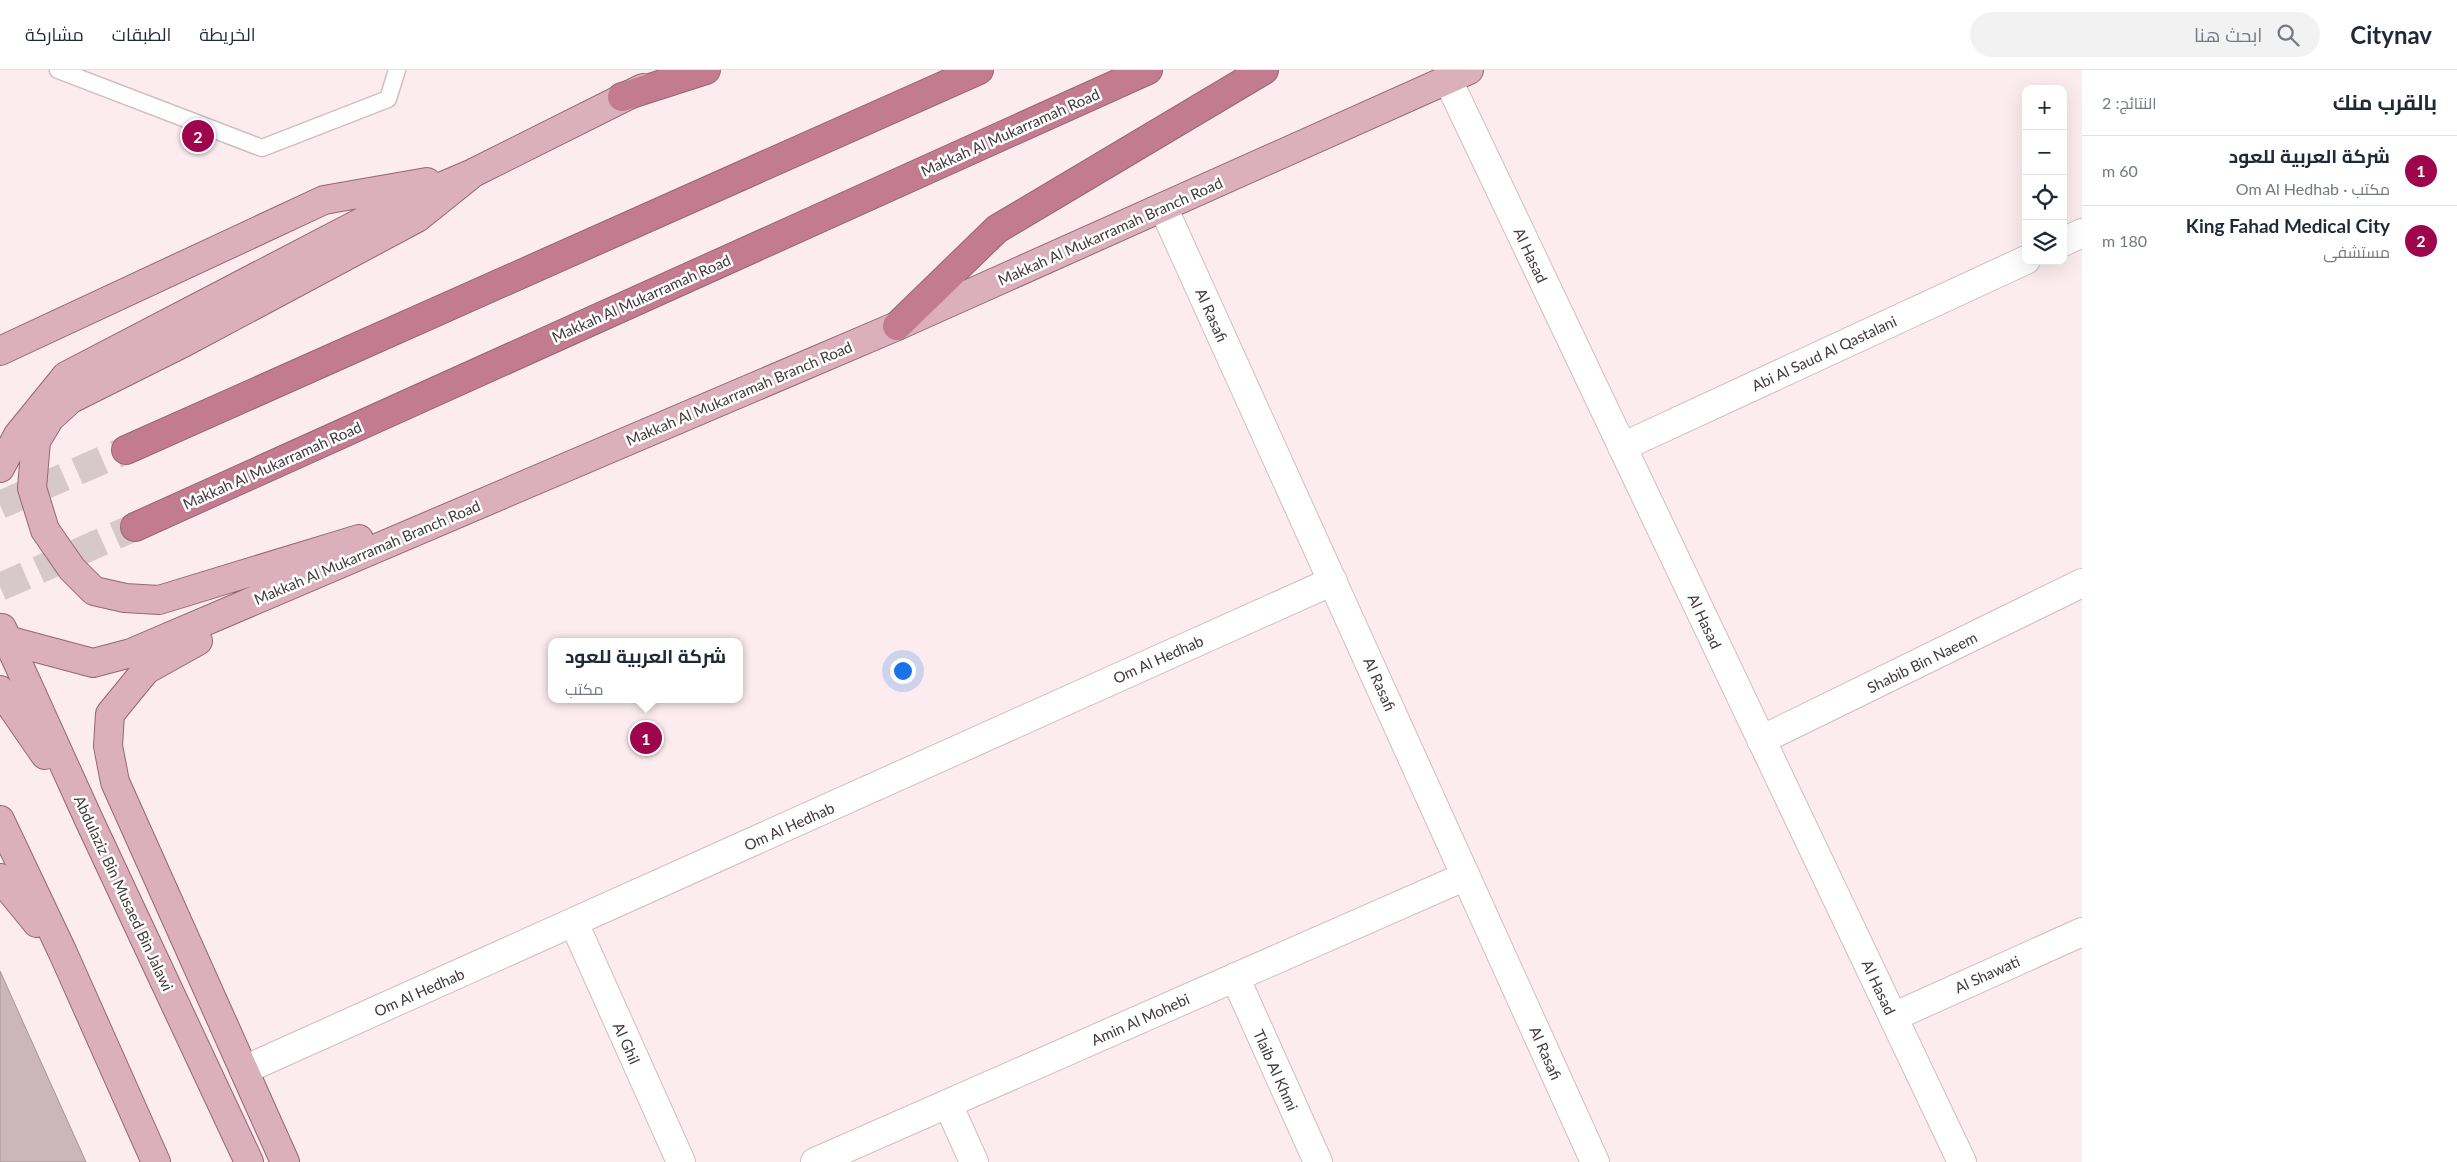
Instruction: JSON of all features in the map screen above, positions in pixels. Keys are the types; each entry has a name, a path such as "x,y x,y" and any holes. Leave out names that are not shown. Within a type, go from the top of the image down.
{"highway":[{"path":"622,98 706,70"},
{"path":"126,450 979,70"},
{"name":"Makkah Al Mukarramah Road","path":"135,527 1148,70"},
{"path":"897,326 998,229 1264,70"}],"main road":[{"path":"0,468 18,436 66,376 377,214 472,174 681,70"},
{"name":"Makkah Al Mukarramah Branch Road","path":"2,633 93,663 131,653 897,326 1458,75"},
{"path":"0,351 324,200 472,174"},
{"path":"472,174 417,218 185,342 72,399 50,418 36,441 32,488 49,536 72,569 94,591 125,598 159,600 480,504"},
{"path":"285,1162 115,782 108,746 110,714 146,670 198,641 480,504"},
{"name":"Abdulaziz Bin Musaed Bin Jalawi","path":"2,633 249,1162"},
{"path":"0,690 89,820"},
{"path":"0,820 63,953 156,1162"},
{"path":"0,878 63,953"}],"street":[{"name":"Al Hasad","path":"1458,75 1622,447 1962,1162"},
{"name":"Al Rasafi","path":"1163,207 1596,1162"},
{"path":"2067,240 2082,234"},
{"name":"Abi Al Saud Al Qastalani","path":"1622,447 2022,262"},
{"name":"Om Al Hedhab","path":"244,1070 1332,580"},
{"name":"Shabib Bin Naeem","path":"1761,740 2082,583"},
{"name":"Amin Al Mohebi","path":"815,1162 1466,876"},
{"name":"Al Ghil","path":"574,923 681,1162"},
{"name":"Al Shawati","path":"1893,1017 2082,932"},
{"name":"Tlaib Al Khmi","path":"1235,977 1318,1162"},
{"path":"948,1104 974,1162"}],"lane":[{"path":"58,70 262,148 388,98 397,70"}],"building":[{"path":"0,971 86,1162 0,1162"}],"tunnel":[{"path":"0,505 126,450"},
{"path":"0,587 135,527"}],"place":[{"name":"King Fahad Medical City","path":"198,136"},
{"name":"شركة العربية للعود","path":"646,738"}]}
